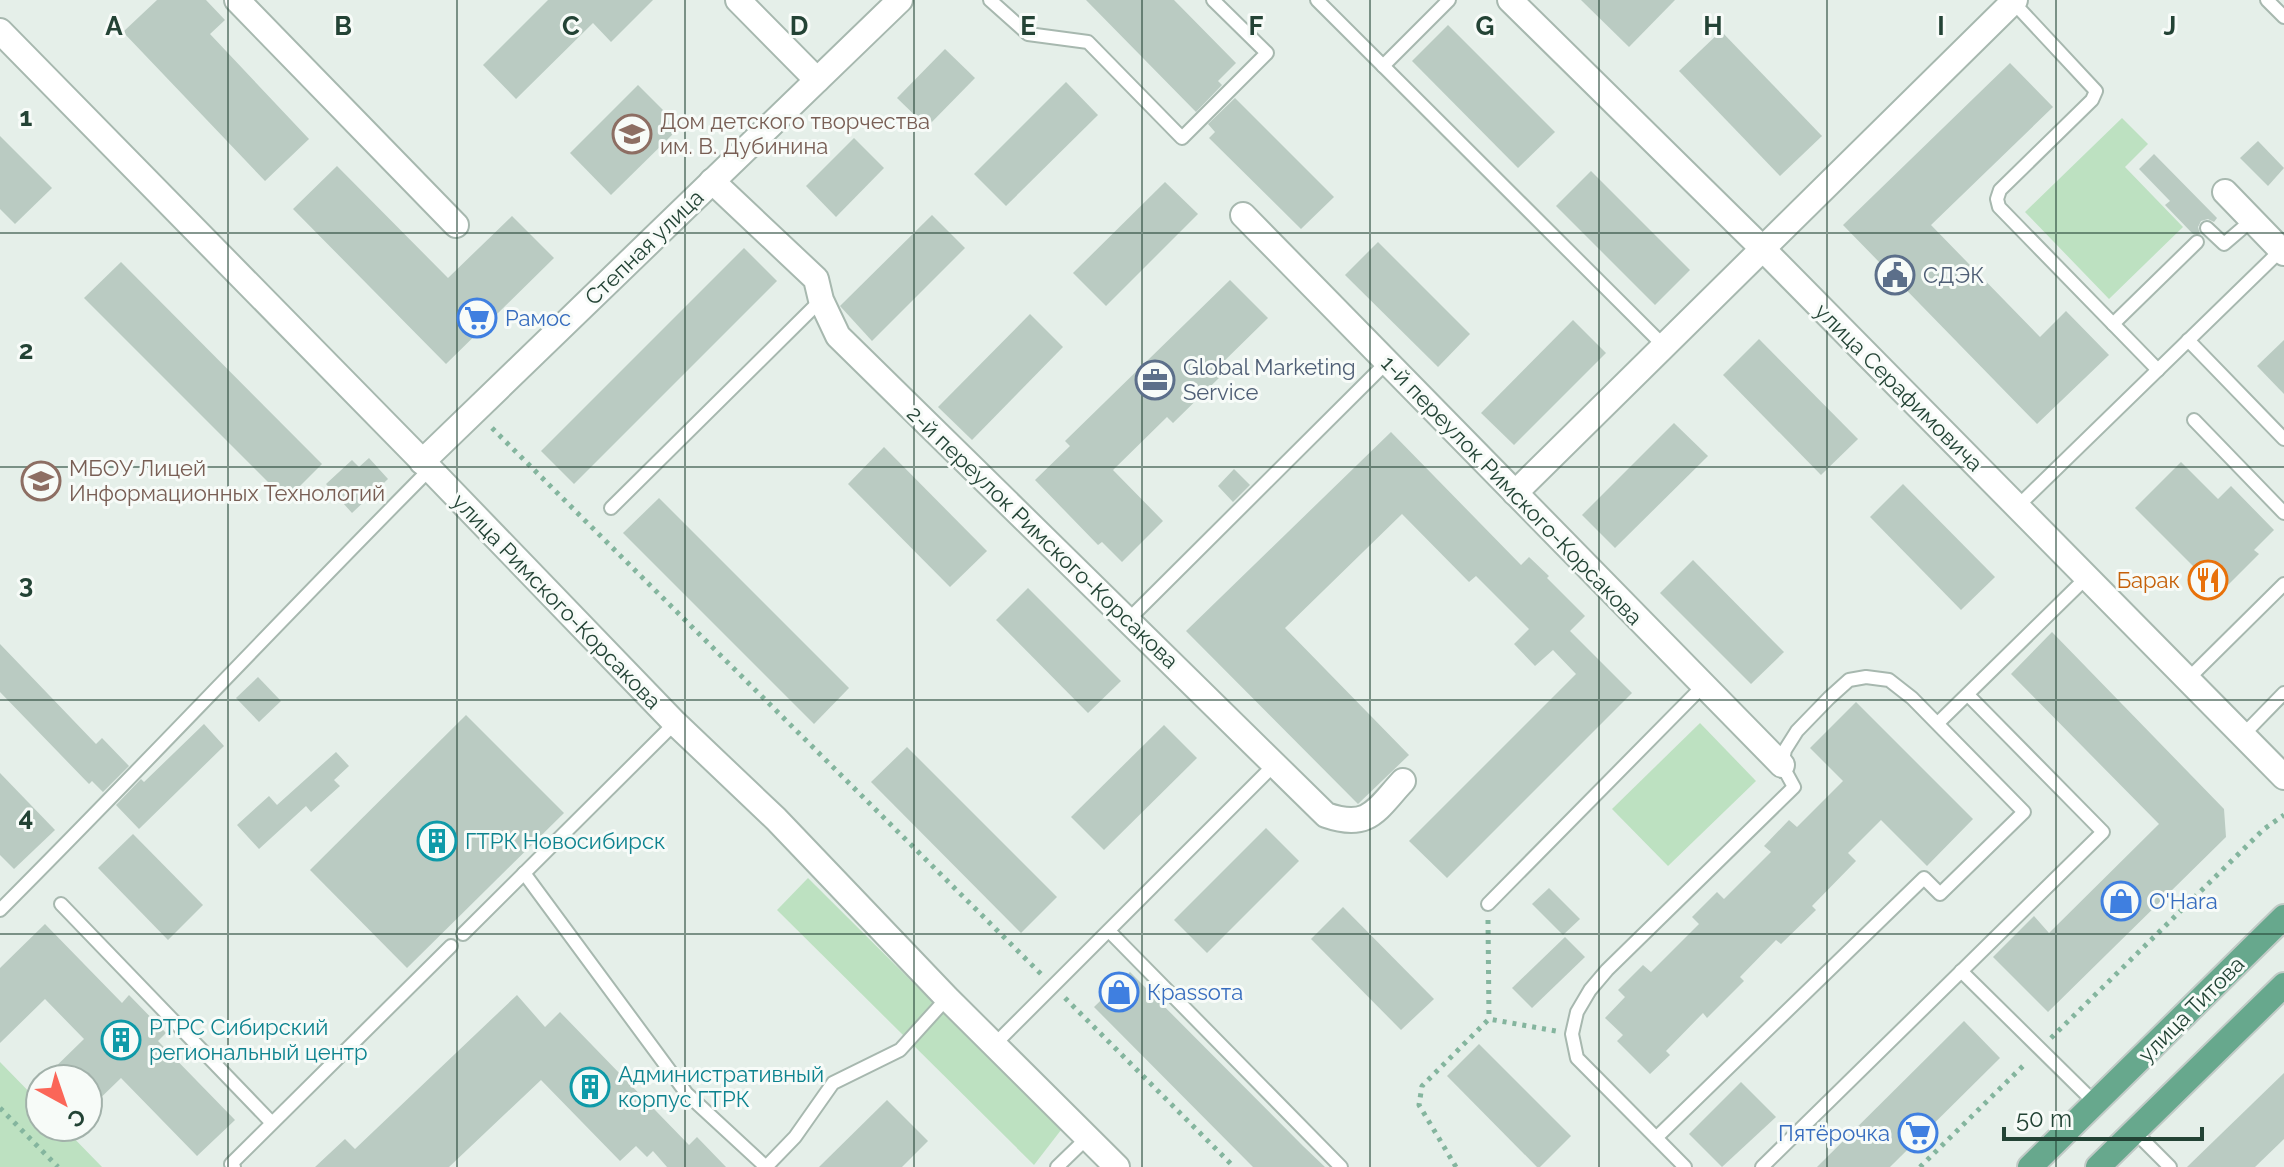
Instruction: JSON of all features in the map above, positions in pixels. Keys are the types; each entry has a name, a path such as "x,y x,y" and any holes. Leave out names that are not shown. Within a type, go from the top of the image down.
{"main road":[{"name":"улица Титова","path":"2030,1167 2284,917"},
{"path":"2098,1167 2284,985"}],"street":[{"path":"237,0 456,225"},
{"path":"738,0 817,80"},
{"name":"Степная улица","path":"426,465 475,410 900,0"},
{"name":"улица Серафимовича","path":"1510,0 1762,248 2284,777"},
{"path":"1515,493 2014,1"},
{"name":"улица Римского-Корсакова","path":"0,31 675,723 776,819 947,998 1117,1167"},
{"name":"2-й переулок Римского-Корсакова","path":"712,181 816,279 821,300 838,336 1326,815 1343,821 1358,821 1371,815 1403,781"},
{"path":"2225,192 2283,252"},
{"name":"1-й переулок Римского-Корсакова","path":"1243,215 1782,765"}],"lane":[{"path":"990,0 1028,34 1088,42 1182,138 1267,53 1213,0"},
{"path":"1317,0 1663,345"},
{"path":"1383,66 1449,0"},
{"path":"2267,0 2284,17"},
{"path":"2014,1 2096,91 2092,100 2000,190 1997,199 1999,207 2158,370"},
{"path":"2207,228 2224,244 2252,220"},
{"path":"2113,324 2197,242"},
{"path":"2017,507 2283,252"},
{"path":"611,508 821,300"},
{"path":"2188,340 2284,439"},
{"path":"1128,620 1387,362"},
{"path":"2194,420 2284,513"},
{"path":"0,910 154,756 426,465"},
{"path":"1938,723 2087,577"},
{"path":"2188,679 2284,584"},
{"path":"1656,1138 1924,878 1940,894 2024,812 1938,723 1889,680 1866,677 1849,680 1797,731 1785,750 1782,765 1794,787 1607,970 1577,1012 1572,1034 1577,1058 1656,1138 1685,1167"},
{"path":"1488,904 1704,685"},
{"path":"2243,735 2284,693"},
{"path":"1762,1167 2103,832 1968,695"},
{"path":"463,934 675,723"},
{"path":"995,1044 1275,764"},
{"path":"524,873 687,1094 766,1167 795,1137 833,1083 900,1050 947,998"},
{"path":"61,904 272,1123"},
{"path":"1109,931 1341,1167"},
{"path":"234,1167 231,1164 451,946"},
{"path":"1961,971 2095,1103"},
{"path":"2135,1132 2170,1167"},
{"path":"1057,1167 1088,1137"}],"path":[{"path":"475,410 1234,1167"},
{"path":"1920,1167 2264,829 2284,815"},
{"path":"1456,1167 1419,1105 1422,1086 1489,1019 1488,904"},
{"path":"1489,1019 1572,1034"},
{"path":"0,1108 58,1167"}],"green space":[{"path":"2122,118 2148,144 2125,167 2183,227 2109,299 2025,212"},
{"path":"1700,723 1756,781 1668,866 1612,809"},
{"path":"808,878 1061,1130 1034,1165 777,910"},
{"path":"0,1062 24,1087 24,1143 79,1143 102,1167 0,1167"}],"building":[{"path":"157,0 206,0 225,20 210,34 309,139 265,181 123,32"},
{"path":"548,0 653,0 611,42 593,23 516,99 483,65"},
{"path":"1086,0 1174,0 1236,63 1218,81 1222,85 1196,112"},
{"path":"1581,0 1675,0 1629,47"},
{"path":"1448,25 1555,132 1518,168 1412,61"},
{"path":"1721,31 1822,136 1780,176 1679,71"},
{"path":"945,49 975,78 927,127 897,98"},
{"path":"2010,63 2053,107 1931,225 2040,337 2066,311 2109,355 2037,424 1843,225"},
{"path":"1066,82 1098,115 1006,206 974,174"},
{"path":"638,85 680,127 611,195 570,153"},
{"path":"1235,98 1334,197 1301,229 1209,138 1215,132 1208,124"},
{"path":"0,136 52,188 15,224 0,209"},
{"path":"854,138 884,168 836,217 806,186"},
{"path":"2258,141 2284,168 2268,186 2240,158"},
{"path":"2154,154 2217,218 2214,222 2208,219 2201,221 2198,227 2200,234 2193,234 2165,205 2170,201 2139,169"},
{"path":"337,166 448,278 512,216 554,258 446,364 293,209"},
{"path":"1591,171 1690,270 1655,305 1556,206"},
{"path":"1165,182 1198,214 1106,306 1073,273"},
{"path":"932,215 965,248 872,341 840,306"},
{"path":"1378,242 1470,334 1438,367 1345,275"},
{"path":"744,248 777,281 574,484 541,451"},
{"path":"121,262 322,464 286,500 84,298"},
{"path":"1230,280 1268,318 1216,369 1222,375 1173,423 1167,417 1113,470 1163,521 1122,562 1102,542 1098,545 1035,480 1070,446 1065,441"},
{"path":"1030,314 1063,347 972,440 938,407"},
{"path":"1573,320 1606,353 1514,445 1481,413"},
{"path":"1759,339 1858,439 1821,475 1723,375"},
{"path":"2284,340 2284,394 2257,366"},
{"path":"1674,423 1708,456 1615,548 1582,515"},
{"path":"1391,432 1521,565 1529,557 1549,576 1547,578 1585,616 1570,631 1632,693 1447,878 1409,841 1576,674 1553,650 1535,666 1514,644 1529,629 1476,576 1469,582 1402,514 1285,628 1409,755 1358,804 1186,631"},
{"path":"884,447 987,551 950,587 848,484"},
{"path":"369,458 388,479 352,513 326,484 352,460 359,467"},
{"path":"2181,462 2218,499 2231,486 2274,530 2254,550 2259,554 2220,593 2135,508"},
{"path":"1234,469 1250,485 1233,502 1218,486"},
{"path":"1903,484 1995,577 1961,610 1870,517"},
{"path":"659,498 849,688 814,724 623,533"},
{"path":"1693,560 1784,652 1751,684 1660,593"},
{"path":"1028,588 1121,681 1088,713 996,620"},
{"path":"2052,632 2224,809 2226,837 2048,1012 1993,957 2034,916 2049,933 2159,824 2011,674"},
{"path":"0,644 96,744 102,738 129,766 103,792 92,781 89,784 0,692"},
{"path":"258,677 281,701 259,722 236,698"},
{"path":"1856,702 1973,819 1927,866 1881,820 1848,853 1856,861 1812,906 1816,910 1781,944 1776,940 1740,977 1744,981 1707,1018 1703,1013 1666,1051 1670,1055 1650,1074 1617,1041 1623,1035 1605,1018 1625,997 1618,990 1643,965 1651,972 1699,924 1692,917 1717,892 1724,899 1771,852 1764,846 1789,820 1797,827 1843,781 1810,748"},
{"name":"ГТРК Новосибирск","path":"466,715 564,813 407,968 310,870"},
{"path":"204,724 224,746 139,829 116,805"},
{"path":"1164,725 1197,758 1104,850 1071,817"},
{"path":"907,747 1057,897 1021,933 871,782"},
{"path":"336,752 349,766 334,780 340,786 311,812 306,806 259,849 237,825 269,796 277,805"},
{"path":"0,773 55,830 14,869 0,855"},
{"path":"1266,828 1299,861 1207,953 1174,920"},
{"path":"133,834 203,905 168,940 98,868"},
{"path":"1549,888 1580,919 1563,935 1532,904"},
{"path":"1343,907 1434,999 1401,1030 1311,939"},
{"name":"РТРС Сибирский региональный центр","path":"45,924 122,1003 129,995 166,1033 158,1041 235,1120 197,1156 121,1078 104,1094 104,1063 59,1063 84,1039 45,999 0,1043 0,968"},
{"path":"1565,937 1585,957 1532,1008 1512,988"},
{"path":"1130,972 1325,1167 1253,1167 1094,1007"},
{"path":"517,995 545,1027 560,1012 689,1145 697,1137 726,1167 667,1167 653,1151 647,1157 636,1146 620,1161 541,1080 449,1167 315,1167 345,1139 355,1149"},
{"path":"1964,1021 2000,1058 1890,1167 1817,1167"},
{"path":"1479,1044 1571,1136 1540,1167 1447,1076"},
{"path":"2284,1073 2284,1139 2255,1167 2187,1167"},
{"path":"1741,1082 1776,1117 1722,1167 1689,1134"},
{"path":"887,1100 928,1141 902,1167 819,1167"}],"place":[{"name":"Дом детского творчества им. В. Дубинина","path":"632,134"},
{"name":"СДЭК","path":"1895,275"},
{"name":"Рамос","path":"477,318"},
{"name":"Global Marketing Service","path":"1155,380"},
{"name":"МБОУ Лицей Информационных Технологий","path":"41,481"},
{"name":"Барак","path":"2208,580"},
{"name":"ГТРК Новосибирск","path":"437,841"},
{"name":"O'Hara","path":"2121,901"},
{"name":"Краssота","path":"1119,992"},
{"name":"РТРС Сибирский региональный центр","path":"121,1040"},
{"name":"Административный корпус ГТРК","path":"590,1087"},
{"name":"Пятёрочка","path":"1918,1133"}]}
